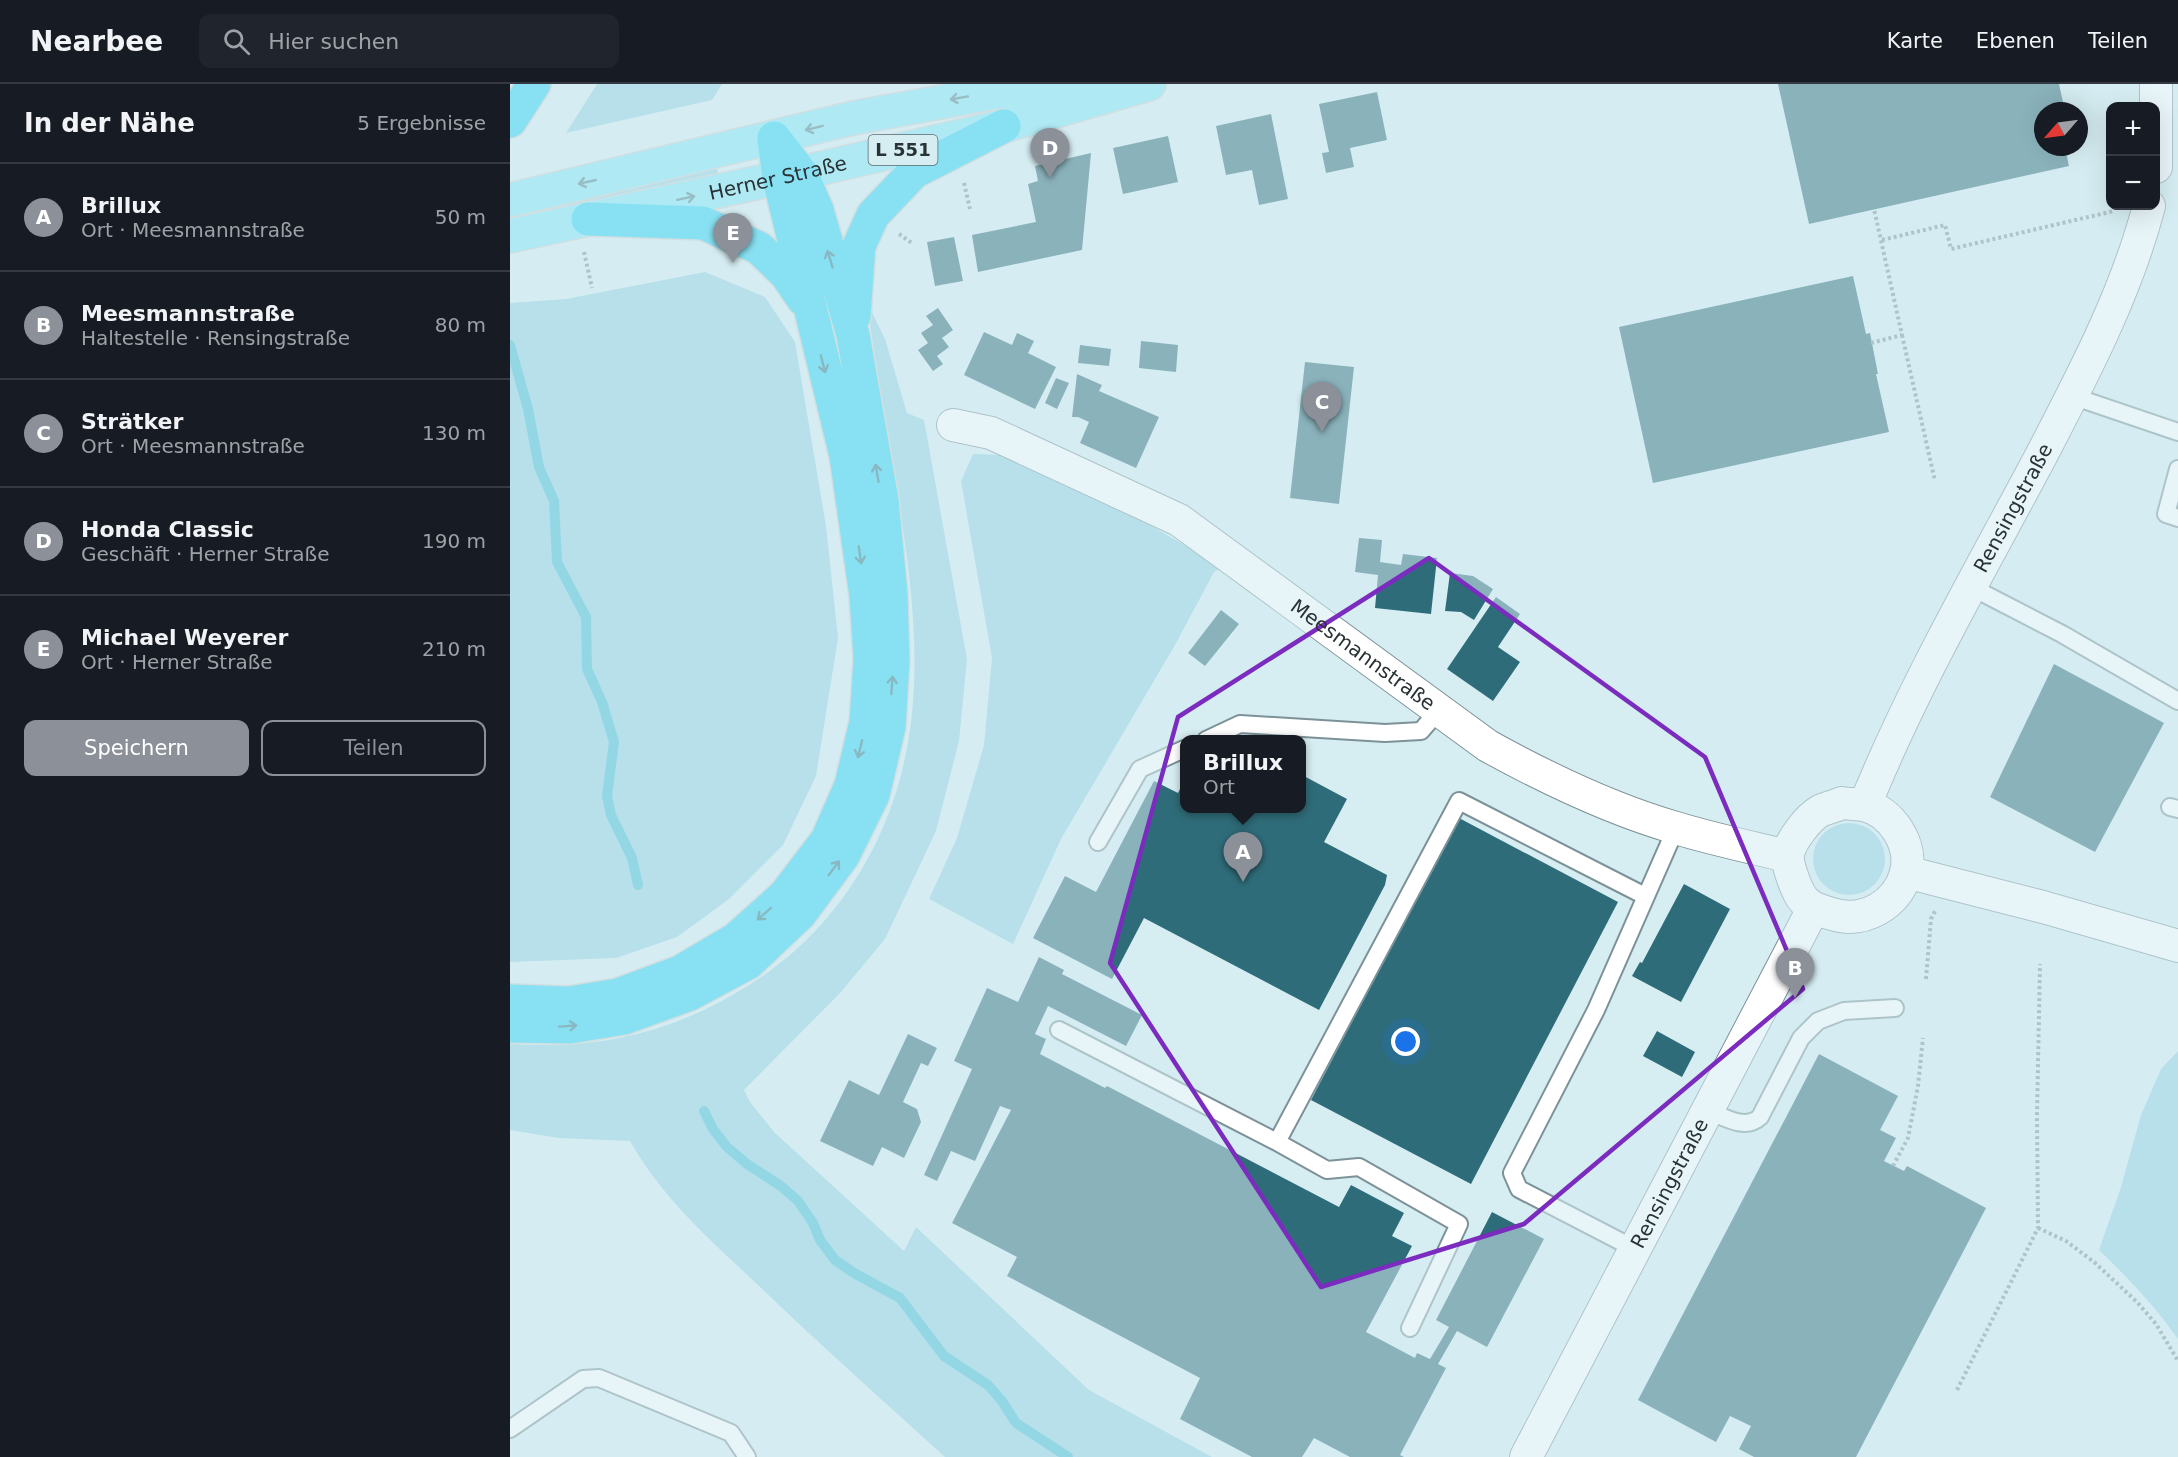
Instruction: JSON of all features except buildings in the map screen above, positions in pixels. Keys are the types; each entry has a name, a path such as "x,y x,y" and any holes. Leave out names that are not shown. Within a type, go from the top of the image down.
{"highway":[{"path":"510,121 534,84"},
{"path":"853,335 859,246 873,215 914,172 1004,126"},
{"path":"510,1001 568,1003 618,995 680,972 736,939 785,895 827,840 851,785 866,722 870,659 866,596 846,456 809,307 790,176 774,138"},
{"path":"510,1026 570,1027 624,1018 690,994 748,963 800,914 843,856 873,795 889,727 893,661 891,594 882,500 853,335 817,210 790,176"},
{"path":"588,219 703,223 759,248 786,274 809,307"}],"main road":[{"name":"Herner Straße","path":"510,200 853,118 996,92 1118,84"},
{"name":"Herner Straße","path":"510,236 790,176 1004,126 1149,84"}],"street":[{"path":"2155,84 2156,156"},
{"name":"Rensingstraße","path":"1865,806 1912,698 2072,396 2108,323 2142,233 2148,210"},
{"name":"Meesmannstraße","path":"953,425 991,434 1179,520 1488,746 1544,777 1619,808 1676,828 1787,856"},
{"path":"1842,803 1865,806 1884,815 1899,831 1906,851 1906,872 1894,898 1871,914 1843,918 1813,909 1800,896 1787,856 1797,833 1819,812 1842,803"},
{"path":"1906,872 1949,885 2043,907 2178,946"},
{"name":"Rensingstraße","path":"1526,1457 1813,909"}],"lane":[{"path":"2072,396 2178,432"},
{"path":"2178,469 2166,514 2178,518"},
{"path":"1971,587 2062,634 2178,701"},
{"path":"1217,735 1240,724 1385,733 1421,731 1439,710"},
{"path":"1098,842 1140,769 1180,751"},
{"path":"1277,1142 1459,801 1645,896"},
{"path":"1635,1249 1519,1189 1512,1173 1596,1010 1676,828"},
{"path":"1707,1110 1739,1123 1755,1122 1760,1117 1801,1038 1818,1021 1844,1011 1895,1008"},
{"path":"1059,1030 1327,1170 1359,1167 1459,1224 1410,1328"},
{"path":"510,1429 583,1380 599,1378 731,1433 747,1457"}],"path":[{"path":"1874,209 1935,481"},
{"path":"1882,240 1945,225 1952,249 2115,211"},
{"path":"1871,343 1902,335"},
{"path":"1926,979 1931,919 1949,885"},
{"path":"1957,1390 2038,1228 2037,1117 2040,964"},
{"path":"1893,1166 1908,1137 1918,1086 1923,1038"},
{"path":"2038,1228 2066,1241 2094,1262 2137,1302 2156,1324 2178,1361"}],"highlighted area":[{"path":"1429,558 1705,757 1803,989 1524,1224 1321,1287 1110,963 1178,717"}],"shaded area":[{"path":"597,84 722,84 712,100 566,133"},
{"path":"715,162 720,181 539,219 536,207"},
{"path":"705,272 765,297 795,342 826,526 838,638 816,776 783,845 729,899 677,937 616,958 510,962 510,303 566,299"},
{"path":"867,302 885,339 907,413 924,420 967,659 959,741 936,831 885,939 841,992 744,1090 750,1102 774,1132 904,1251 916,1227 1089,1390 1212,1457 945,1457 704,1234 672,1200 630,1141 559,1138 510,1130 510,1044 576,1044 637,1034 695,1014 724,1000 770,971 817,929 856,878 887,818 901,775 910,732 914,688 914,644 907,555"},
{"path":"973,454 1003,455 1124,510 1222,567 1214,572 1175,645 1061,839 1013,944 929,899 957,838 984,745 992,658 961,481"},
{"path":"1849,823 1869,829 1879,839 1885,859 1879,879 1869,889 1849,895 1829,889 1819,879 1813,859 1819,839 1829,829"},
{"path":"2178,1051 2178,1339 2141,1293 2099,1250 2121,1187 2141,1115 2161,1069"}],"waterway":[{"path":"510,345 528,409 539,467 554,501 557,562 586,617 587,669 602,702 614,742 607,796 611,815 632,858 638,885"},
{"path":"704,1111 713,1129 727,1147 798,1201 813,1223 820,1240 835,1260 900,1298 944,1356 988,1385 1016,1423 1068,1457"}],"place":[{"name":"Honda Classic","path":"1050,178"},
{"name":"Michael Weyerer","path":"733,263"},
{"name":"Strätker","path":"1322,432"},
{"name":"Brillux","path":"1243,882"},
{"name":"Meesmannstraße","path":"1795,998"}]}
